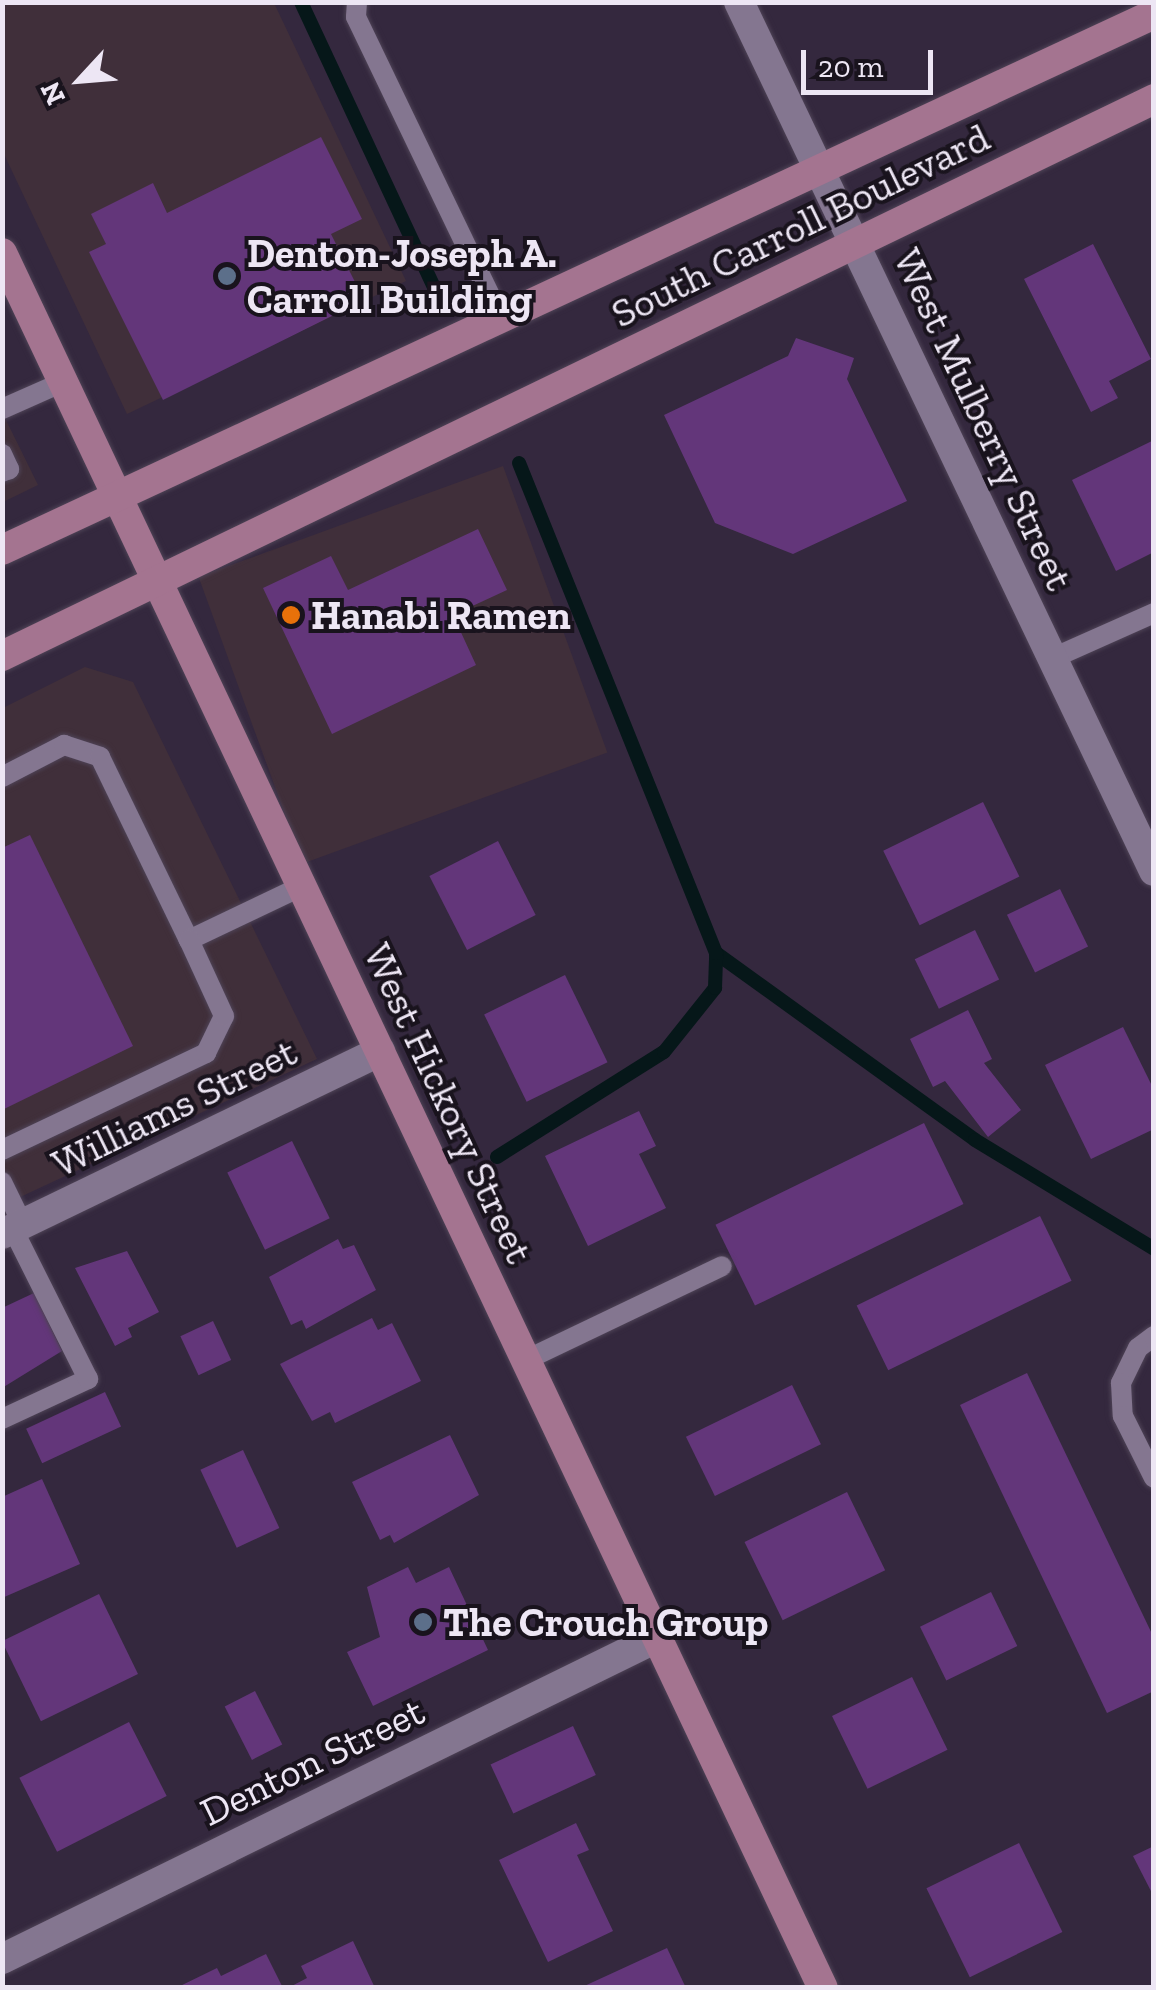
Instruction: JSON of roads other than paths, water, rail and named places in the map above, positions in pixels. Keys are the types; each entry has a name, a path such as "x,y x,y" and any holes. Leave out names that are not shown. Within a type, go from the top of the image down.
{"main road":[{"name":"South Carroll Boulevard","path":"2,550 817,167 1154,14"},
{"name":"South Carroll Boulevard","path":"2,656 854,240 1154,99"},
{"name":"West Hickory Street","path":"2,252 823,1988"}],"street":[{"name":"West Mulberry Street","path":"739,2 1154,872"},
{"name":"Williams Street","path":"13,1229 380,1051"},
{"name":"Denton Street","path":"2,1959 658,1638"}],"lane":[{"path":"357,2 356,17 500,316"},
{"path":"2,409 63,382"},
{"path":"2,454 10,469 2,472"},
{"path":"1053,658 1154,612"},
{"path":"2,776 64,745 100,757 224,1016 206,1052 2,1150"},
{"path":"189,940 302,886"},
{"path":"2,1182 13,1229 88,1380 2,1418"},
{"path":"526,1360 722,1266"},
{"path":"1154,1336 1138,1348 1122,1383 1124,1416 1154,1478"}],"waterway":[{"path":"301,2 435,289"},
{"path":"497,1157 664,1052 715,988 716,953 519,463"},
{"path":"716,953 975,1140 1154,1249"}],"place":[{"name":"Denton-Joseph A. Carroll Building","path":"227,276"},
{"name":"Hanabi Ramen","path":"291,615"},
{"name":"The Crouch Group","path":"423,1622"}]}
